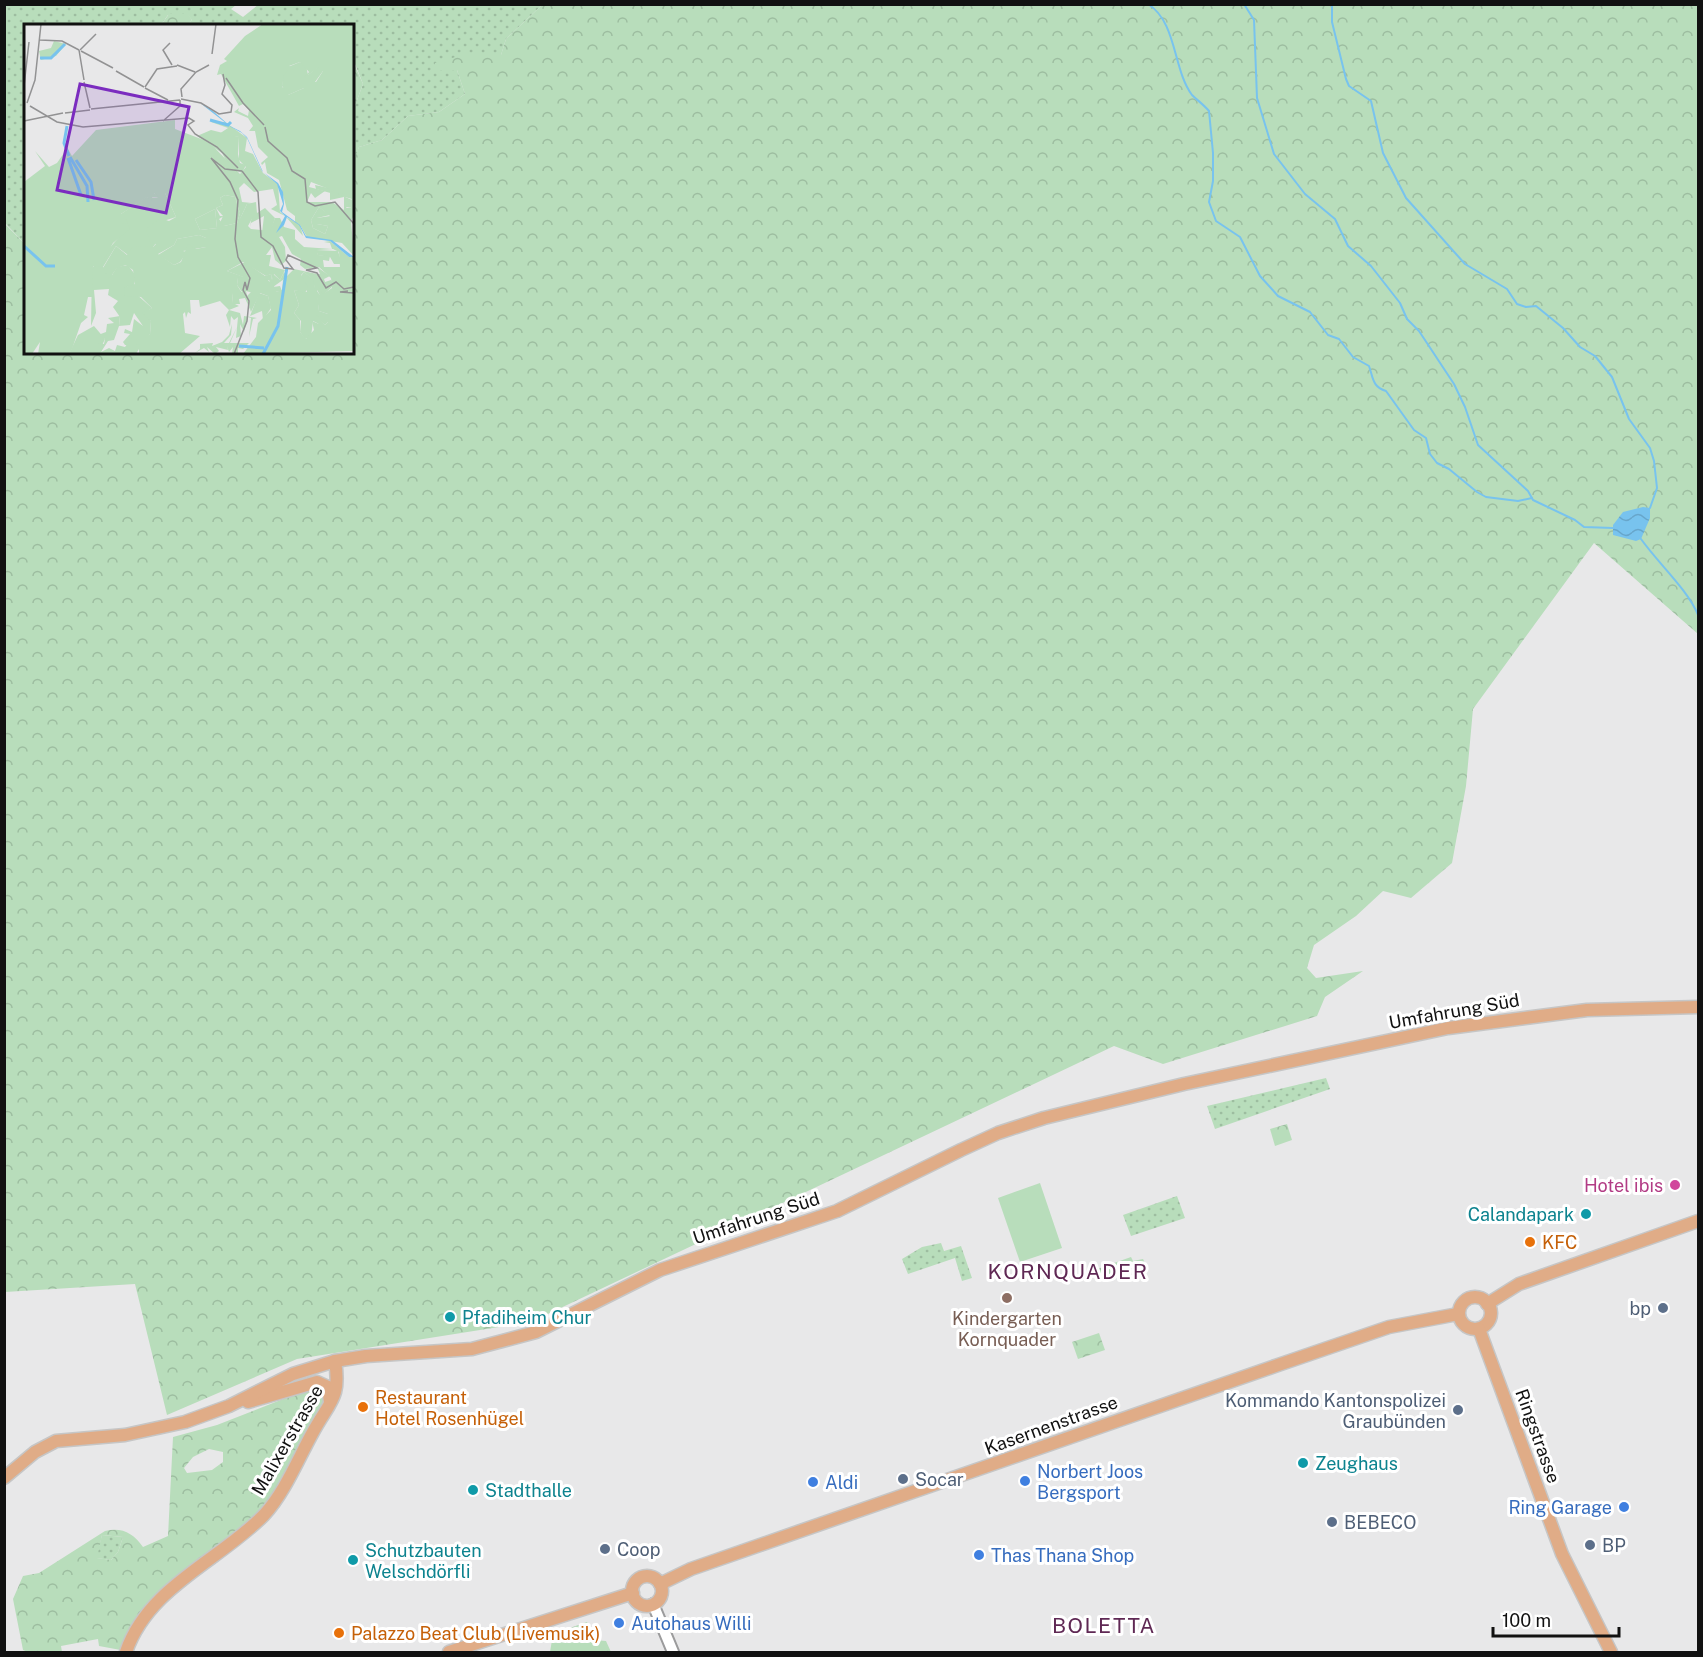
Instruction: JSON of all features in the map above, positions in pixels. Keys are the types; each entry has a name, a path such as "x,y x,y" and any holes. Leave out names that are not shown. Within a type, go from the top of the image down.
{"main road":[{"name":"Umfahrung Süd","path":"334,1361 366,1356 472,1349 522,1336 566,1318 660,1270 837,1211 998,1133 1092,1105 1448,1028 1520,1017 1610,1008 1698,1006"},
{"path":"1487,1304 1519,1284 1698,1221"},
{"path":"1478,1298 1487,1304 1490,1316 1487,1324 1479,1329 1465,1326 1458,1314 1467,1299 1478,1298"},
{"name":"Kasernenstrasse","path":"660,1584 713,1562 1278,1365 1389,1328 1458,1314"},
{"name":"Ringstrasse","path":"1479,1329 1562,1554 1611,1653"},
{"name":"Malixerstrasse","path":"4,1478 40,1449 56,1441 142,1432 185,1422 229,1406 293,1374 334,1361 338,1385 267,1510 160,1600 142,1623 126,1653"},
{"path":"229,1406 317,1382 328,1386 330,1402"},
{"path":"644,1577 653,1577 660,1584 661,1596 653,1604 640,1604 633,1593 635,1583 644,1577"},
{"path":"449,1653 633,1593"}],"street":[{"path":"653,1604 673,1653"}],"green space":[{"path":"259,4 542,5 506,39 501,55 435,70 457,70 465,94 439,112 408,116 382,140 359,147 354,162 354,108 363,84 354,62 354,24 189,24 192,20 187,14 168,15 162,24 24,24 24,243 5,223 4,5 236,5 231,9 243,17"},
{"path":"542,5 1698,5 1698,634 1594,543 1473,709 1466,786 1452,863 1411,898 1383,891 1356,916 1314,945 1307,968 1316,978 1363,971 1325,997 1317,1016 1163,1064 1114,1046 531,1322 297,1359 167,1415 135,1284 5,1292 4,223 24,243 24,354 354,354 354,160 359,147 382,140 408,116 439,112 465,94 457,70 434,70 435,63 466,54 501,55 506,39"},
{"path":"169,14 188,14 192,20 189,24 162,24"},
{"path":"354,64 363,84 354,108"},
{"path":"1326,1078 1330,1089 1215,1129 1207,1106"},
{"path":"1287,1124 1292,1140 1275,1146 1270,1129"},
{"path":"1040,1183 1062,1248 1020,1262 998,1198"},
{"path":"1177,1196 1185,1218 1131,1236 1123,1215"},
{"path":"941,1243 944,1251 961,1246 972,1278 962,1281 955,1258 908,1274 902,1259 922,1247"},
{"path":"1131,1257 1133,1261 1143,1259 1145,1263 1100,1277 1097,1269"},
{"path":"1099,1333 1105,1350 1078,1359 1072,1342"},
{"path":"321,1389 330,1392 272,1505 177,1584 126,1651 99,1646 98,1639 61,1646 62,1652 23,1650 13,1599 23,1576 39,1573 105,1531 127,1532 143,1547 168,1536 173,1437 217,1425 306,1390","holes":["209,1449 223,1452 223,1462 212,1470 187,1473 184,1468 193,1457","102,1535 123,1537 118,1552 111,1560 97,1558"]},
{"path":"102,1535 123,1537 118,1552 111,1560 96,1558"},
{"path":"587,1622 594,1640 606,1641 611,1652 550,1652 553,1634"}],"water":[{"path":"1643,507 1650,508 1650,518 1641,539 1636,541 1613,535 1613,525 1623,512"}],"waterway":[{"path":"1148,4 1157,12 1170,34 1186,85 1192,95 1209,111 1213,153 1213,181 1209,202 1216,221 1240,237 1260,276 1278,296 1310,312 1328,335 1339,339 1353,357 1369,366 1372,378 1378,387 1386,391 1414,430 1426,438 1430,454 1437,463 1449,469 1486,497 1518,501 1532,498"},
{"path":"1244,4 1254,20 1257,98 1274,154 1305,194 1335,219 1348,246 1371,266 1400,303 1407,319 1419,331 1454,384 1465,407 1478,445 1528,491 1533,500 1575,520 1584,527 1613,528"},
{"path":"1332,5 1332,22 1346,79 1349,86 1371,101 1383,153 1406,198 1465,264 1507,289 1517,304 1526,307 1536,306 1563,328 1580,347 1595,356 1612,377 1629,419 1650,448 1654,461 1657,488 1650,508"},
{"path":"1641,539 1680,586 1698,615"}],"place":[{"name":"Hotel ibis","path":"1675,1185"},
{"name":"Calandapark","path":"1586,1214"},
{"name":"KFC","path":"1530,1242"},
{"name":"Kindergarten Kornquader","path":"1007,1298"},
{"name":"bp","path":"1663,1308"},
{"name":"Pfadiheim Chur","path":"450,1317"},
{"name":"Restaurant Hotel Rosenhügel","path":"363,1407"},
{"name":"Kommando Kantonspolizei Graubünden","path":"1458,1410"},
{"name":"Zeughaus","path":"1303,1463"},
{"name":"Socar","path":"903,1479"},
{"name":"Norbert Joos Bergsport","path":"1025,1481"},
{"name":"Aldi","path":"813,1482"},
{"name":"Stadthalle","path":"473,1490"},
{"name":"Ring Garage","path":"1624,1507"},
{"name":"BEBECO","path":"1332,1522"},
{"name":"BP","path":"1590,1545"},
{"name":"Coop","path":"605,1549"},
{"name":"Thas Thana Shop","path":"979,1555"},
{"name":"Schutzbauten Welschdörfli","path":"353,1560"},
{"name":"Autohaus Willi","path":"619,1623"},
{"name":"Palazzo Beat Club (Livemusik)","path":"339,1633"}],"district":[{"name":"KORNQUADER","path":"1068,1271"},
{"name":"BOLETTA","path":"1104,1625"}]}
